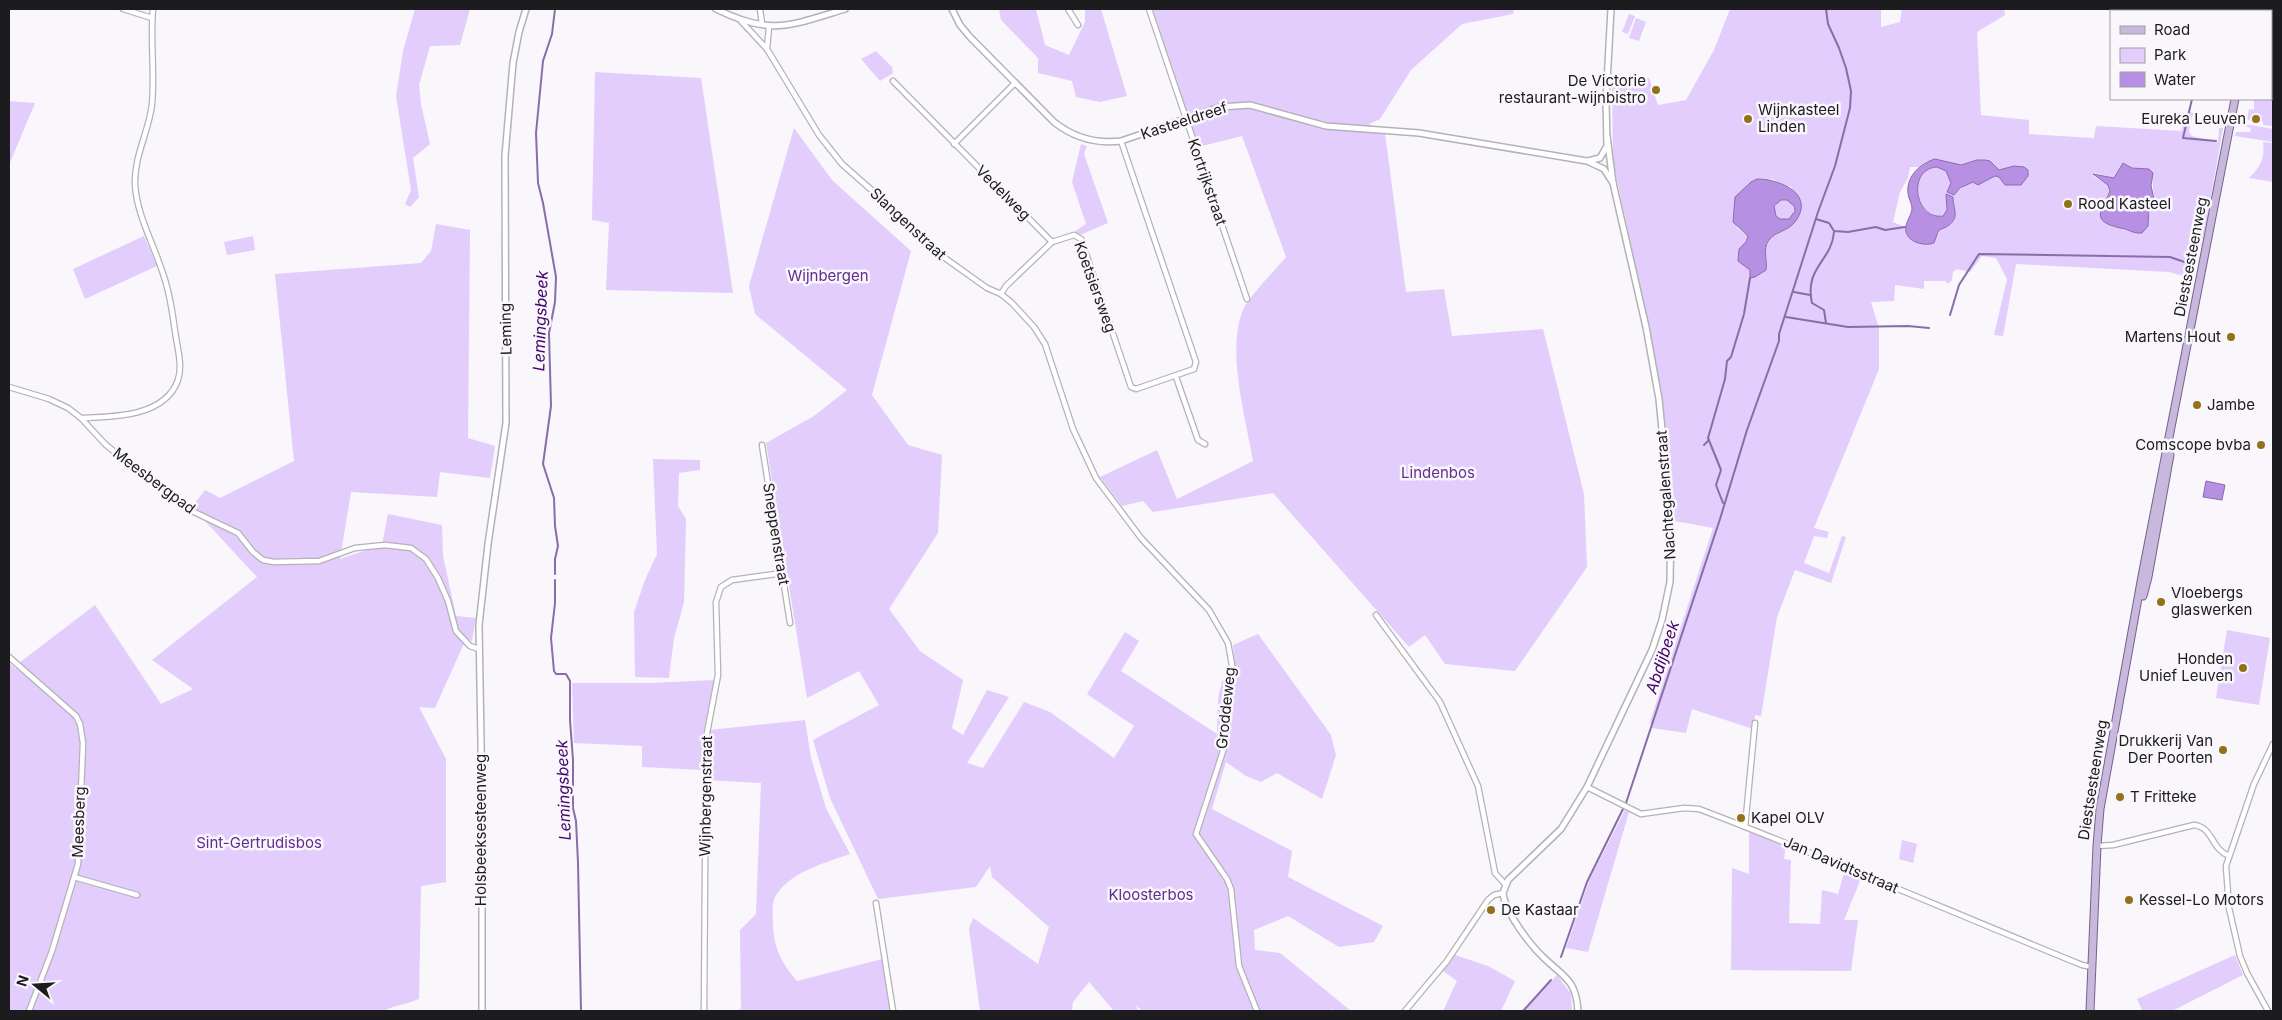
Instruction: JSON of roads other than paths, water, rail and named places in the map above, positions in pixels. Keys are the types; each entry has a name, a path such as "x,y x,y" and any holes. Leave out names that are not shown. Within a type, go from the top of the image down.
{"main road":[{"name":"Diestsesteenweg","path":"2090,1011 2097,846 2103,792 2142,576 2174,421 2235,100"}],"street":[{"path":"123,9 152,18"},
{"path":"81,418 139,412 156,405 170,394 178,380 179,360 170,299 162,270 138,206 136,186 140,147 152,105 153,9"},
{"name":"Leming","path":"479,649 479,625 487,554 506,423 506,156 513,63 526,9"},
{"name":"Slangenstraat","path":"716,9 741,21 767,49 818,135 838,160 884,201 928,246 987,288 1001,294 1012,303 1041,336 1073,429 1096,478 1111,499"},
{"path":"760,9 762,24"},
{"path":"741,21 769,27 796,24 845,9"},
{"name":"Kasteeldreef","path":"952,9 965,31 1063,130 1096,142 1122,141 1220,107 1236,104 1259,106 1326,126 1419,133 1587,161 1602,168"},
{"path":"1068,9 1078,25"},
{"name":"Kortrijkstraat","path":"1149,9 1247,299"},
{"name":"Nachtegalenstraat","path":"1611,9 1607,91 1607,136 1611,150 1604,157 1602,168 1613,183"},
{"path":"767,49 769,27"},
{"name":"Vedelweg","path":"892,81 1052,242"},
{"path":"954,144 1015,82"},
{"name":"Koetsiersweg","path":"1001,294 1006,286 1052,242 1074,235 1081,239 1131,387 1136,389 1176,377 1194,369 1196,362 1122,141"},
{"name":"Kasteeldreef","path":"1587,161 1604,157"},
{"name":"Nachtegalenstraat","path":"1505,884 1561,830 1588,787 1652,650 1667,599 1672,558 1671,521 1659,399 1649,343 1613,183 1613,170 1610,166 1612,161 1604,157"},
{"path":"1602,168 1610,166"},
{"path":"1176,377 1198,440 1205,444"},
{"name":"Meesbergpad","path":"9,386 49,399 68,408 81,418 105,444 147,479 201,516 238,533 258,557 274,562 318,561 355,548 385,544 411,548 426,559 438,578 448,601 456,631 470,646 479,649"},
{"name":"Sneppenstraat","path":"762,445 790,623"},
{"name":"Groddeweg","path":"1111,499 1141,538 1209,610 1228,643 1232,665 1225,714 1224,748 1196,834 1232,889 1239,966 1257,1011"},
{"name":"Wijnbergenstraat","path":"704,1011 706,738 718,675 716,602 721,587 732,580 783,573"},
{"path":"1376,615 1440,702 1478,786 1495,873 1505,884 1503,893 1512,916 1534,948 1564,974 1576,992 1578,1011"},
{"name":"Holsbeeksesteenweg","path":"479,649 482,800 482,1011"},
{"name":"Meesberg","path":"9,657 76,716 80,724 83,743 79,853 74,877 52,951 29,1011"},
{"path":"1745,827 1755,723"},
{"path":"2268,1011 2240,956 2228,908 2226,866 2254,784 2273,744"},
{"name":"Jan Davidtsstraat","path":"1588,787 1641,814 1691,808 1745,827 1801,848 2082,965 2092,967"},
{"path":"2097,846 2112,845 2194,825 2201,826 2207,830 2218,851 2228,856"},
{"path":"74,877 137,895"},
{"path":"1404,1011 1447,961 1488,900 1494,895 1503,893"},
{"path":"876,902 894,1011"}],"water":[{"path":"1935,159 1961,165 1977,160 1985,160 1990,161 1999,170 2014,166 2024,167 2028,170 2028,176 2021,185 2005,185 1999,177 1995,176 1978,185 1973,182 1960,188 1954,195 1947,192 1951,183 1946,171 1937,167 1927,170 1921,176 1918,184 1920,203 1933,215 1943,216 1947,210 1946,194 1953,197 1955,216 1948,226 1938,232 1934,243 1925,244 1915,242 1908,236 1906,231 1912,208 1908,187 1915,171"},
{"path":"2123,163 2132,168 2149,169 2153,173 2151,185 2154,200 2149,210 2148,226 2142,233 2110,225 2101,218 2101,209 2110,191 2108,185 2093,174 2114,178"},
{"path":"1757,179 1785,185 1798,196 1801,203 1800,212 1795,222 1769,240 1766,251 1766,270 1750,278 1750,270 1738,261 1739,249 1746,242 1748,236 1733,222 1735,197","holes":["1781,200 1787,200 1794,206 1795,211 1789,219 1780,219 1776,216 1774,206"]},
{"path":"2206,481 2225,485 2222,500 2203,497"}],"waterway":[{"name":"Lemingsbeek","path":"555,9 552,34 543,61 536,133 538,183 556,277 555,302 549,333 551,406 543,464 554,498 558,546 555,559 555,574"},
{"path":"1626,803 1720,519 1747,430 1779,341 1779,334 1818,212 1835,166 1850,108 1851,91 1846,68 1828,24 1826,9"},
{"path":"2192,100 2183,138 2216,141"},
{"path":"1816,219 1829,223 1834,231 1848,232 1876,227 1885,230 1905,227"},
{"path":"1826,323 1824,310 1812,303 1811,291 1815,272 1829,250 1834,232"},
{"path":"1950,315 1959,285 1979,254 2170,257 2193,265"},
{"path":"1723,503 1716,485 1721,470 1708,438 1725,379 1727,361 1731,357 1744,314 1750,278"},
{"path":"1794,292 1810,295"},
{"path":"1786,317 1848,327 1908,326 1929,328"},
{"path":"1704,445 1709,440"},
{"name":"Lemingsbeek","path":"555,580 555,603 551,638 554,671 556,674 566,674 570,681 573,808 576,821 578,863 581,1011"},
{"name":"Abdijbeek","path":"1561,957 1587,882 1623,809"},
{"name":"Abdijbeek","path":"1523,1011 1551,980"}],"place":[{"name":"De Victorie restaurant-wijnbistro","path":"1656,90"},
{"name":"Wijnkasteel Linden","path":"1748,119"},
{"name":"Eureka Leuven","path":"2256,119"},
{"name":"Rood Kasteel","path":"2068,204"},
{"name":"Martens Hout","path":"2231,337"},
{"name":"Jambe","path":"2197,405"},
{"name":"Comscope bvba","path":"2261,445"},
{"name":"Vloebergs glaswerken","path":"2161,602"},
{"name":"Honden Unief Leuven","path":"2243,668"},
{"name":"Drukkerij Van Der Poorten","path":"2223,750"},
{"name":"T Fritteke","path":"2120,797"},
{"name":"Kapel OLV","path":"1741,818"},
{"name":"Kessel-Lo Motors","path":"2129,900"},
{"name":"De Kastaar","path":"1491,910"}],"park label":[{"name":"Wijnbergen","path":"828,276"},
{"name":"Lindenbos","path":"1438,473"},
{"name":"Sint-Gertrudisbos","path":"259,843"},
{"name":"Kloosterbos","path":"1151,895"}]}
